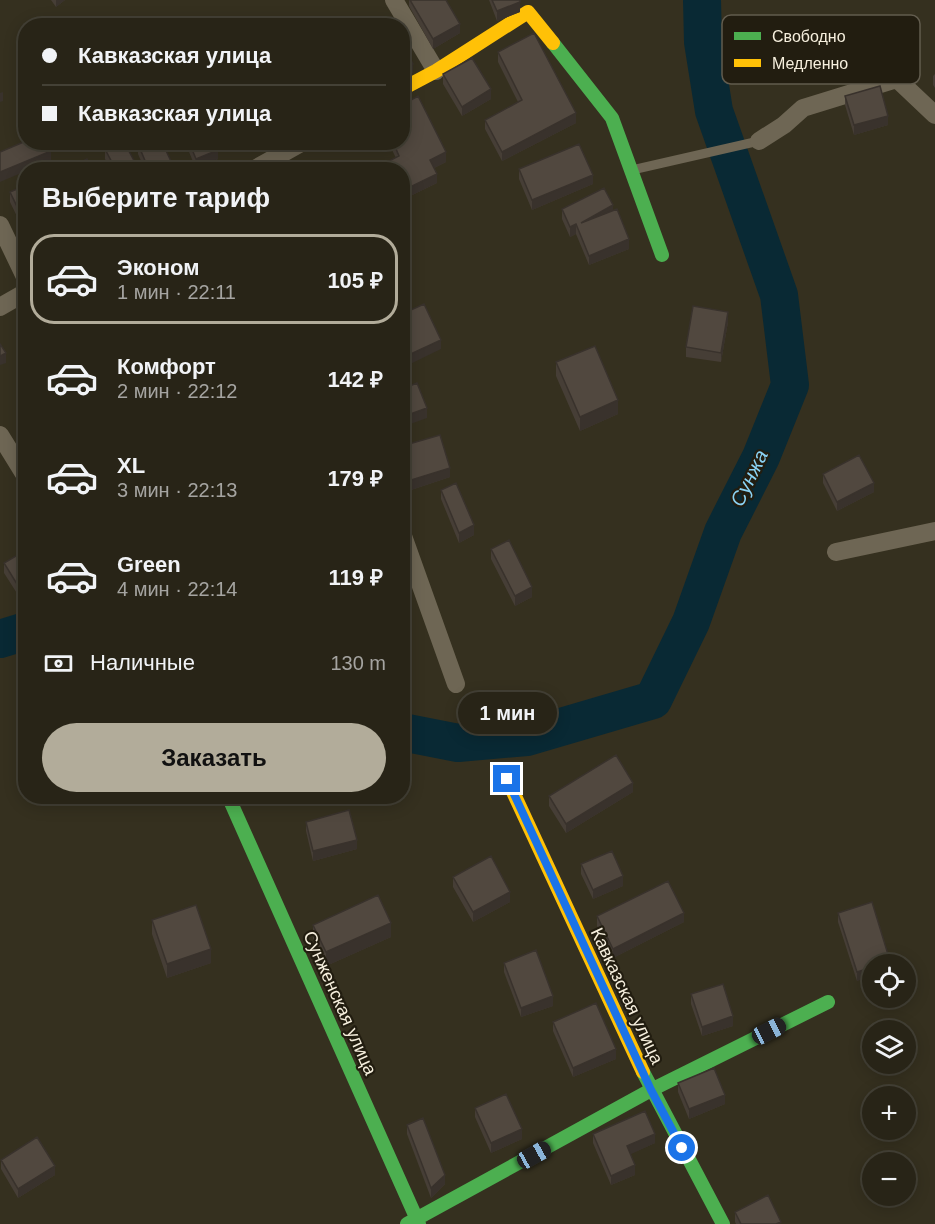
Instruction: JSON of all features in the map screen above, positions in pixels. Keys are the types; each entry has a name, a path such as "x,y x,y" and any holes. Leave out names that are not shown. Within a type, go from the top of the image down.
{"street":[{"path":"394,0 405,18"},
{"path":"410,85 436,71 528,12 612,117 662,255"},
{"path":"410,27 436,71"},
{"path":"759,141 784,125 802,108 883,84"},
{"path":"901,84 935,115"},
{"path":"272,162 291,150"},
{"path":"0,225 18,262"},
{"path":"0,307 18,297"},
{"path":"0,435 18,464"},
{"path":"836,552 935,531"},
{"path":"410,555 456,684"},
{"name":"Кавказская улица","path":"507,779 651,1090 723,1224"},
{"name":"Сунженская улица","path":"232,804 415,1222"},
{"path":"415,1222 651,1090 828,1002"}],"lane":[{"path":"631,170 759,141"}],"building":[{"path":"410,0 446,0 460,24 433,39"},
{"path":"492,0 520,0 520,2 497,11"},
{"path":"534,33 576,113 502,152 485,120 522,100 498,52"},
{"path":"472,58 491,89 462,107 443,74"},
{"path":"880,86 888,116 854,125 845,96"},
{"path":"418,96 446,152 430,160 437,174 410,187 410,162 387,162 399,156 396,150 410,150 410,100"},
{"path":"18,144 18,150 51,151 24,162 18,162 18,165 0,172 0,152"},
{"path":"579,144 593,175 532,200 519,169"},
{"path":"106,150 128,150 135,162 112,162"},
{"path":"141,150 166,150 171,162 146,162"},
{"path":"192,150 218,150 196,159"},
{"path":"18,188 18,208 10,192"},
{"path":"604,188 613,205 581,223 617,209 629,239 589,256 576,224 570,227 562,209"},
{"path":"424,304 441,340 410,354 410,310"},
{"path":"693,306 728,312 721,353 686,347"},
{"path":"0,344 6,353 0,356"},
{"path":"595,346 618,400 580,417 556,362"},
{"path":"417,383 427,408 410,414 410,386"},
{"path":"440,435 450,468 410,480 410,444"},
{"path":"859,455 874,483 837,502 823,474"},
{"path":"456,483 474,525 459,533 441,490"},
{"path":"509,540 532,587 515,596 491,549"},
{"path":"18,555 18,586 4,563"},
{"path":"616,755 633,783 566,824 549,796"},
{"path":"349,810 357,840 313,851 306,822"},
{"path":"612,851 623,876 593,890 581,864"},
{"path":"491,856 510,892 473,912 453,877"},
{"path":"668,881 684,913 613,949 597,916"},
{"path":"378,895 391,923 326,952 313,925"},
{"path":"872,902 888,954 862,954 862,970 857,972 838,913"},
{"path":"196,905 211,949 167,964 152,920"},
{"path":"536,950 553,996 521,1008 504,963"},
{"path":"723,984 733,1016 702,1027 691,994"},
{"path":"596,1003 616,1049 573,1068 553,1022"},
{"path":"714,1068 725,1095 689,1109 678,1083"},
{"path":"506,1094 522,1129 491,1143 475,1108"},
{"path":"645,1111 655,1134 627,1146 635,1165 611,1176 593,1134"},
{"path":"423,1118 445,1175 431,1188 407,1125"},
{"path":"37,1137 55,1166 18,1189 1,1160"},
{"path":"768,1195 781,1222 741,1224 735,1212"}],"waterway":[{"name":"Сунжа","path":"410,734 458,743 527,737 653,700 691,622 723,532 761,457 790,385 779,295 714,111 703,42 702,0"},
{"name":"Сунжа","path":"0,639 18,633"}],"traffic: fast":[{"path":"553,43 612,118 662,255"},
{"path":"232,804 419,1224"},
{"path":"407,1224 651,1090 828,1002"},
{"path":"643,1072 723,1224"}],"traffic: slow":[{"path":"410,85 436,71 528,12 553,43"},
{"path":"507,779 643,1072"}],"route":[{"path":"507,779 651,1090 682,1148"}]}
